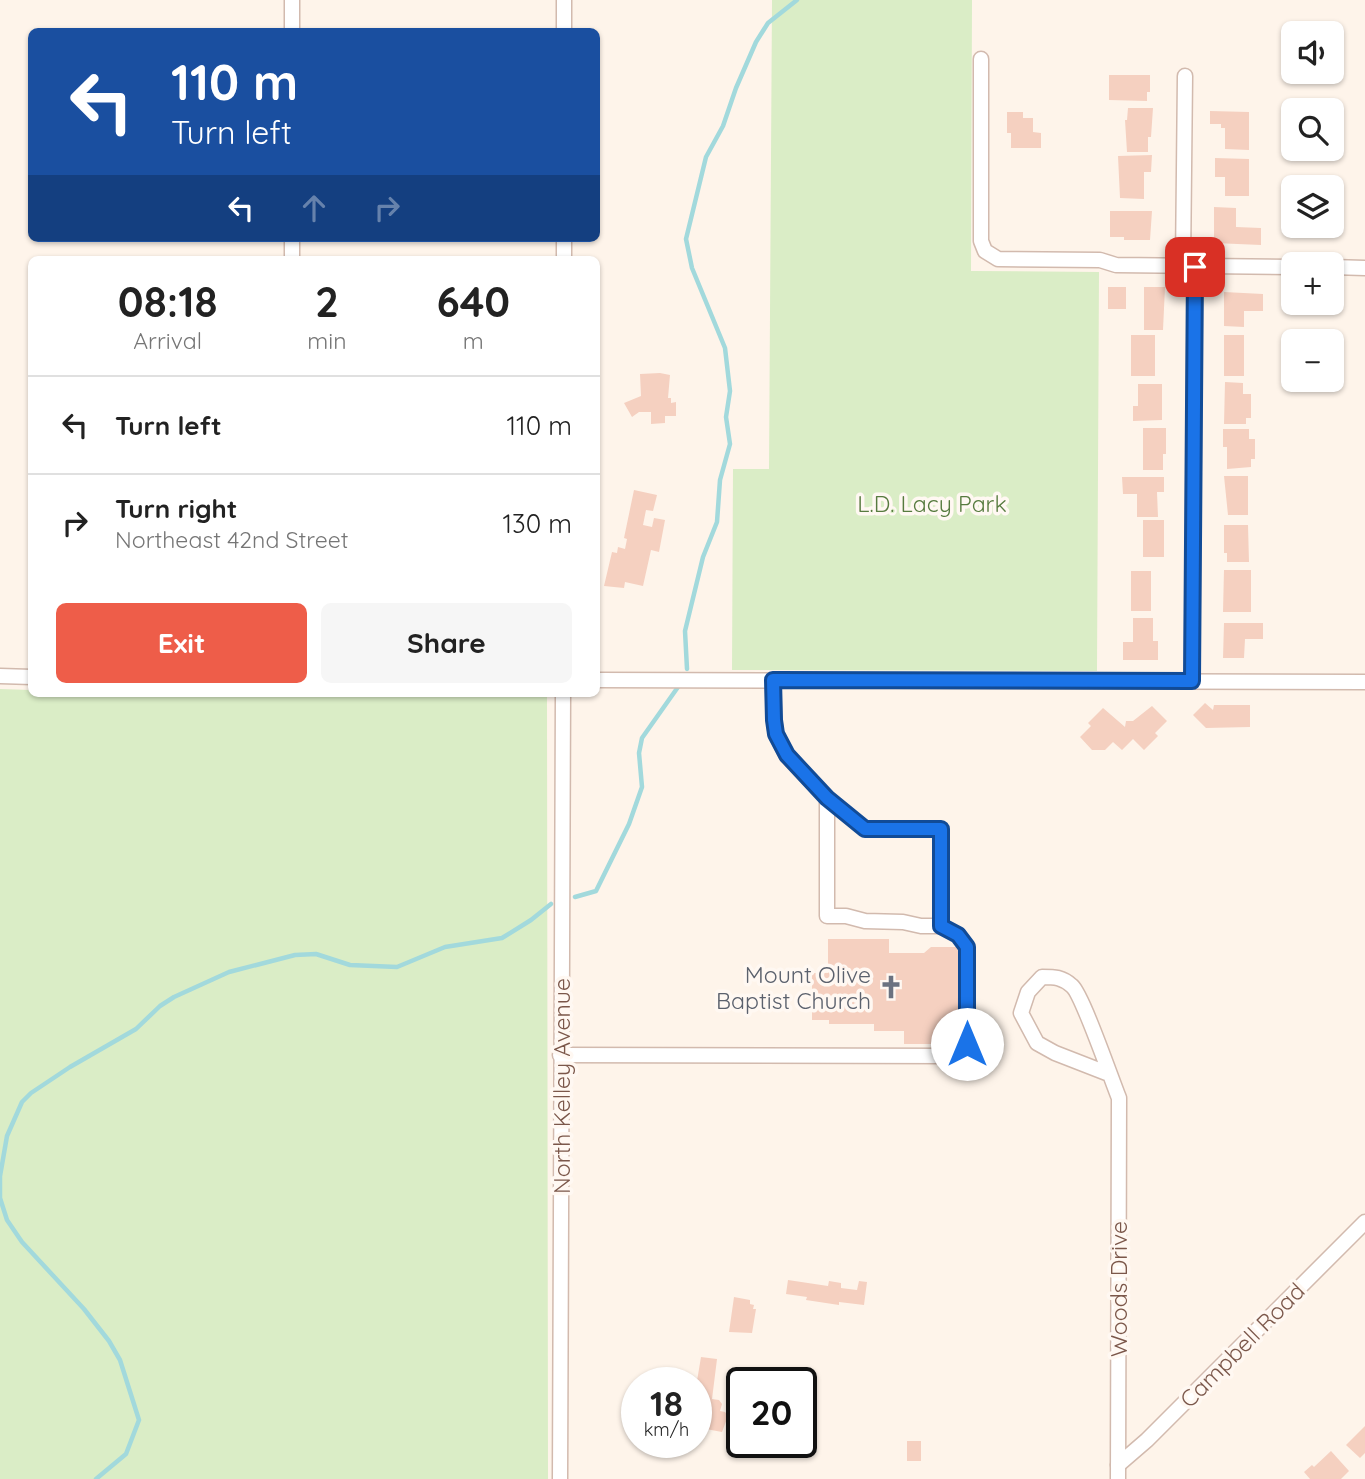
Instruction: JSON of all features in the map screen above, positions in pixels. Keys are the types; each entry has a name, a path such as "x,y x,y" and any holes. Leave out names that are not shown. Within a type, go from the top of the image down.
{"street":[{"path":"292,0 292,28"},
{"path":"564,0 564,28"},
{"path":"981,59 981,241 985,251 998,258 1100,260 1116,265 1281,267"},
{"path":"1185,76 1192,681"},
{"path":"1344,268 1365,268"},
{"path":"0,676 28,677"},
{"path":"600,680 1365,682"},
{"path":"773,680 776,734 787,755 827,798 865,829 941,829 941,926"},
{"name":"North Kelley Avenue","path":"560,1479 563,697"},
{"path":"561,1055 952,1056 967,1044 967,947 958,935 941,926 827,916 827,798"},
{"path":"1042,977 1059,977 1075,988 1110,1074 1037,1044 1021,1013 1028,992 1042,977"},
{"name":"Woods Drive","path":"1110,1074 1119,1098 1118,1472"},
{"name":"Campbell Road","path":"1118,1472 1365,1222"}],"green space":[{"name":"L.D. Lacy Park","path":"772,0 972,0 971,271 1099,272 1097,671 732,670 733,469 769,469"},
{"path":"0,689 28,690 28,697 547,697 548,1479 0,1479"}],"building":[{"path":"1109,75 1150,75 1147,101 1109,100"},
{"path":"1128,108 1153,108 1148,152 1127,152 1125,120"},
{"path":"1210,111 1249,112 1249,150 1225,149 1225,128 1221,128 1221,124 1210,124"},
{"path":"1007,112 1023,112 1023,118 1033,118 1033,132 1041,133 1041,148 1011,148 1011,133 1007,133"},
{"path":"1152,155 1151,172 1144,172 1144,199 1120,198 1118,156"},
{"path":"1215,158 1249,159 1249,196 1225,196 1225,177 1215,177"},
{"path":"1214,207 1236,208 1236,227 1261,228 1261,245 1214,243"},
{"path":"1110,211 1152,211 1150,240 1110,237"},
{"path":"1108,287 1126,287 1126,309 1108,309"},
{"path":"1144,287 1165,287 1163,330 1144,330"},
{"path":"1224,292 1263,294 1263,311 1244,311 1244,327 1224,326"},
{"path":"1131,335 1155,335 1155,376 1131,376"},
{"path":"1224,335 1244,335 1244,376 1224,376"},
{"path":"640,374 670,375 668,398 671,398 671,403 676,402 676,416 665,416 665,423 651,424 651,412 639,412 632,417 624,403 641,396"},
{"path":"1225,382 1243,383 1243,394 1251,394 1251,418 1246,418 1246,424 1224,424"},
{"path":"1138,384 1162,384 1162,420 1133,421 1133,406 1138,406"},
{"path":"1143,428 1166,428 1163,470 1143,470"},
{"path":"1223,429 1249,429 1249,439 1255,439 1255,459 1251,459 1251,467 1227,469 1227,447 1223,447"},
{"path":"1224,476 1248,476 1248,515 1228,515"},
{"path":"1122,477 1164,477 1164,492 1157,492 1158,517 1137,517 1137,494 1123,494"},
{"path":"634,490 657,495 653,511 646,510 643,525 652,527 654,518 665,520 659,552 651,550 643,586 625,582 624,588 604,586 612,552 617,553 618,547 625,549 627,539 624,538"},
{"path":"1143,520 1164,520 1164,557 1143,557"},
{"path":"1224,525 1248,525 1249,562 1227,562 1227,553 1224,553"},
{"path":"1224,570 1251,570 1251,612 1223,612"},
{"path":"1131,571 1151,571 1151,611 1131,611"},
{"path":"1133,618 1153,618 1153,641 1158,641 1158,660 1123,660 1123,642 1133,642"},
{"path":"1224,623 1263,623 1263,639 1245,639 1244,658 1223,658"},
{"path":"1205,703 1213,710 1214,705 1250,705 1250,727 1206,728 1193,715"},
{"path":"1152,706 1167,721 1155,733 1158,736 1144,750 1133,739 1122,750 1113,742 1105,750 1092,750 1080,737 1091,726 1088,723 1103,708 1125,727 1126,721 1133,721"},
{"path":"828,939 889,939 889,953 924,953 931,947 959,947 959,1036 950,1044 904,1044 904,1031 874,1031 874,1024 829,1024 829,1020 812,1020 812,973 828,973"},
{"path":"788,1280 828,1286 829,1281 841,1283 841,1288 857,1290 859,1281 867,1282 864,1305 839,1302 839,1305 786,1294"},
{"path":"734,1297 750,1300 750,1304 754,1305 753,1309 756,1309 752,1333 729,1332"},
{"path":"701,1357 717,1359 712,1399 712,1367 699,1367"},
{"path":"712,1399 719,1400 722,1404 720,1411 726,1413 722,1432 712,1430"},
{"path":"1365,1426 1365,1453 1360,1458 1346,1445"},
{"path":"907,1441 921,1441 921,1461 907,1461"},
{"path":"1331,1451 1349,1471 1341,1479 1310,1479 1304,1472 1312,1465 1314,1467"}],"waterway":[{"path":"687,669 685,631 703,557 717,522 720,480 730,444 726,417 730,391 725,348 692,268 686,239 706,157 723,126 756,42 768,23 797,0"},
{"path":"575,897 596,891 629,824 642,787 639,753 642,738 678,687"},
{"path":"96,1479 126,1454 139,1420 120,1360 109,1341 84,1309 22,1242 7,1220 0,1198 0,1176 7,1136 22,1102 70,1067 136,1029 160,1006 174,997 229,972 295,955 316,954 350,965 397,967 445,947 502,938 551,904"}],"place":[{"name":"Mount Olive Baptist Church","path":"891,987"}],"route":[{"path":"967,1044 967,947 958,935 941,926 941,829 865,829 827,798 787,755 776,734 773,680 1192,681 1195,267"}]}
